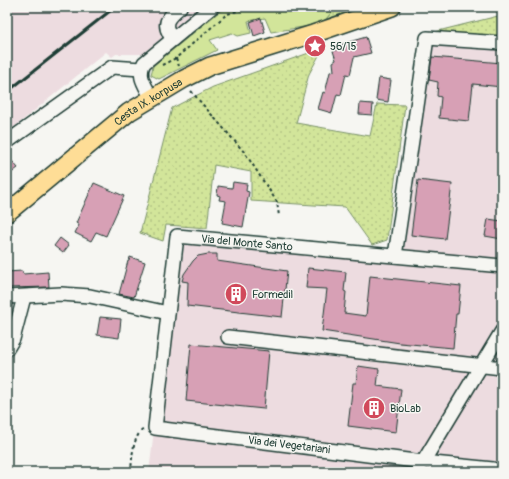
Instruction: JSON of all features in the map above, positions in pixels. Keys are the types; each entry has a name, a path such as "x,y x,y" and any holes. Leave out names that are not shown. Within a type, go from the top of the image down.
{"main road":[{"name":"Cesta IX. korpusa","path":"7,213 129,112 151,97 184,79 210,66 313,34 392,7"}],"street":[{"path":"173,39 166,29 166,22 180,7"},
{"path":"151,97 141,77 141,69 144,63 212,7"},
{"path":"395,256 427,38 502,43"},
{"path":"7,142 112,67 141,69"},
{"name":"Via del Monte Santo","path":"155,428 177,236 502,266"},
{"path":"7,297 61,294 90,296 168,313"},
{"path":"7,350 13,339 24,297"},
{"path":"493,469 420,467 502,331"},
{"path":"228,337 502,368"},
{"name":"Via dei Vegetariani","path":"155,428 420,467"}],"path":[{"path":"162,65 176,58 227,14 252,7"},
{"path":"189,88 245,153 277,202 279,216"},
{"path":"131,472 134,444 141,431 146,428 155,428"}],"shaded area":[{"path":"7,7 203,7 149,54 116,54 112,57 106,52 7,133"},
{"path":"427,38 502,43 502,472 149,472 177,236 395,256"}],"green space":[{"path":"225,7 336,7 326,19 316,25 271,32 265,18 248,21 251,33 238,36 232,33 210,40 217,50 159,79 151,75 153,66"},
{"path":"336,7 363,7 326,19"},
{"path":"502,15 502,37 434,32"},
{"path":"323,48 309,74 296,123 370,136 377,104 405,105 387,240 372,245 345,207 251,201 251,172 214,165 207,228 166,225 163,241 140,233 172,108 213,87"}],"building":[{"path":"261,18 265,32 254,36 250,22"},
{"path":"366,37 371,53 354,57 350,75 346,74 341,95 337,94 332,113 318,109 323,92 325,93 330,72 334,71 333,62 336,60 333,51 343,48 342,44"},
{"path":"432,57 502,63 502,87 473,84 469,121 439,118 441,97 437,96 438,82 429,80"},
{"path":"379,78 391,80 388,102 376,100"},
{"path":"360,103 373,104 372,115 359,114"},
{"path":"12,161 18,168 7,176 7,165"},
{"path":"418,180 452,184 445,239 411,235"},
{"path":"233,182 247,184 246,191 249,192 243,227 222,223 226,201 219,200 220,196 217,195 218,186 232,188"},
{"path":"94,183 124,196 106,236 96,232 91,241 75,233 79,225 76,223"},
{"path":"488,219 502,221 502,239 485,236"},
{"path":"60,238 69,245 63,253 54,246"},
{"name":"Formedil","path":"217,254 217,261 287,271 282,317 187,306 188,282 182,281 184,274 198,256"},
{"path":"130,257 145,262 134,297 119,294"},
{"path":"308,268 346,272 344,313 366,316 370,276 461,286 458,314 456,314 453,348 400,343 322,331 327,289 306,288"},
{"path":"22,271 23,274 48,272 49,287 7,288 7,272"},
{"path":"100,317 121,319 119,338 97,335"},
{"path":"191,344 269,351 264,409 186,401"},
{"name":"BioLab","path":"358,366 379,369 377,386 401,389 396,432 348,426 353,383 356,383"}],"railway":[{"path":"7,92 115,7"}],"place":[{"name":"56/15","path":"315,46"},
{"name":"Formedil","path":"236,294"},
{"name":"BioLab","path":"374,408"}]}
